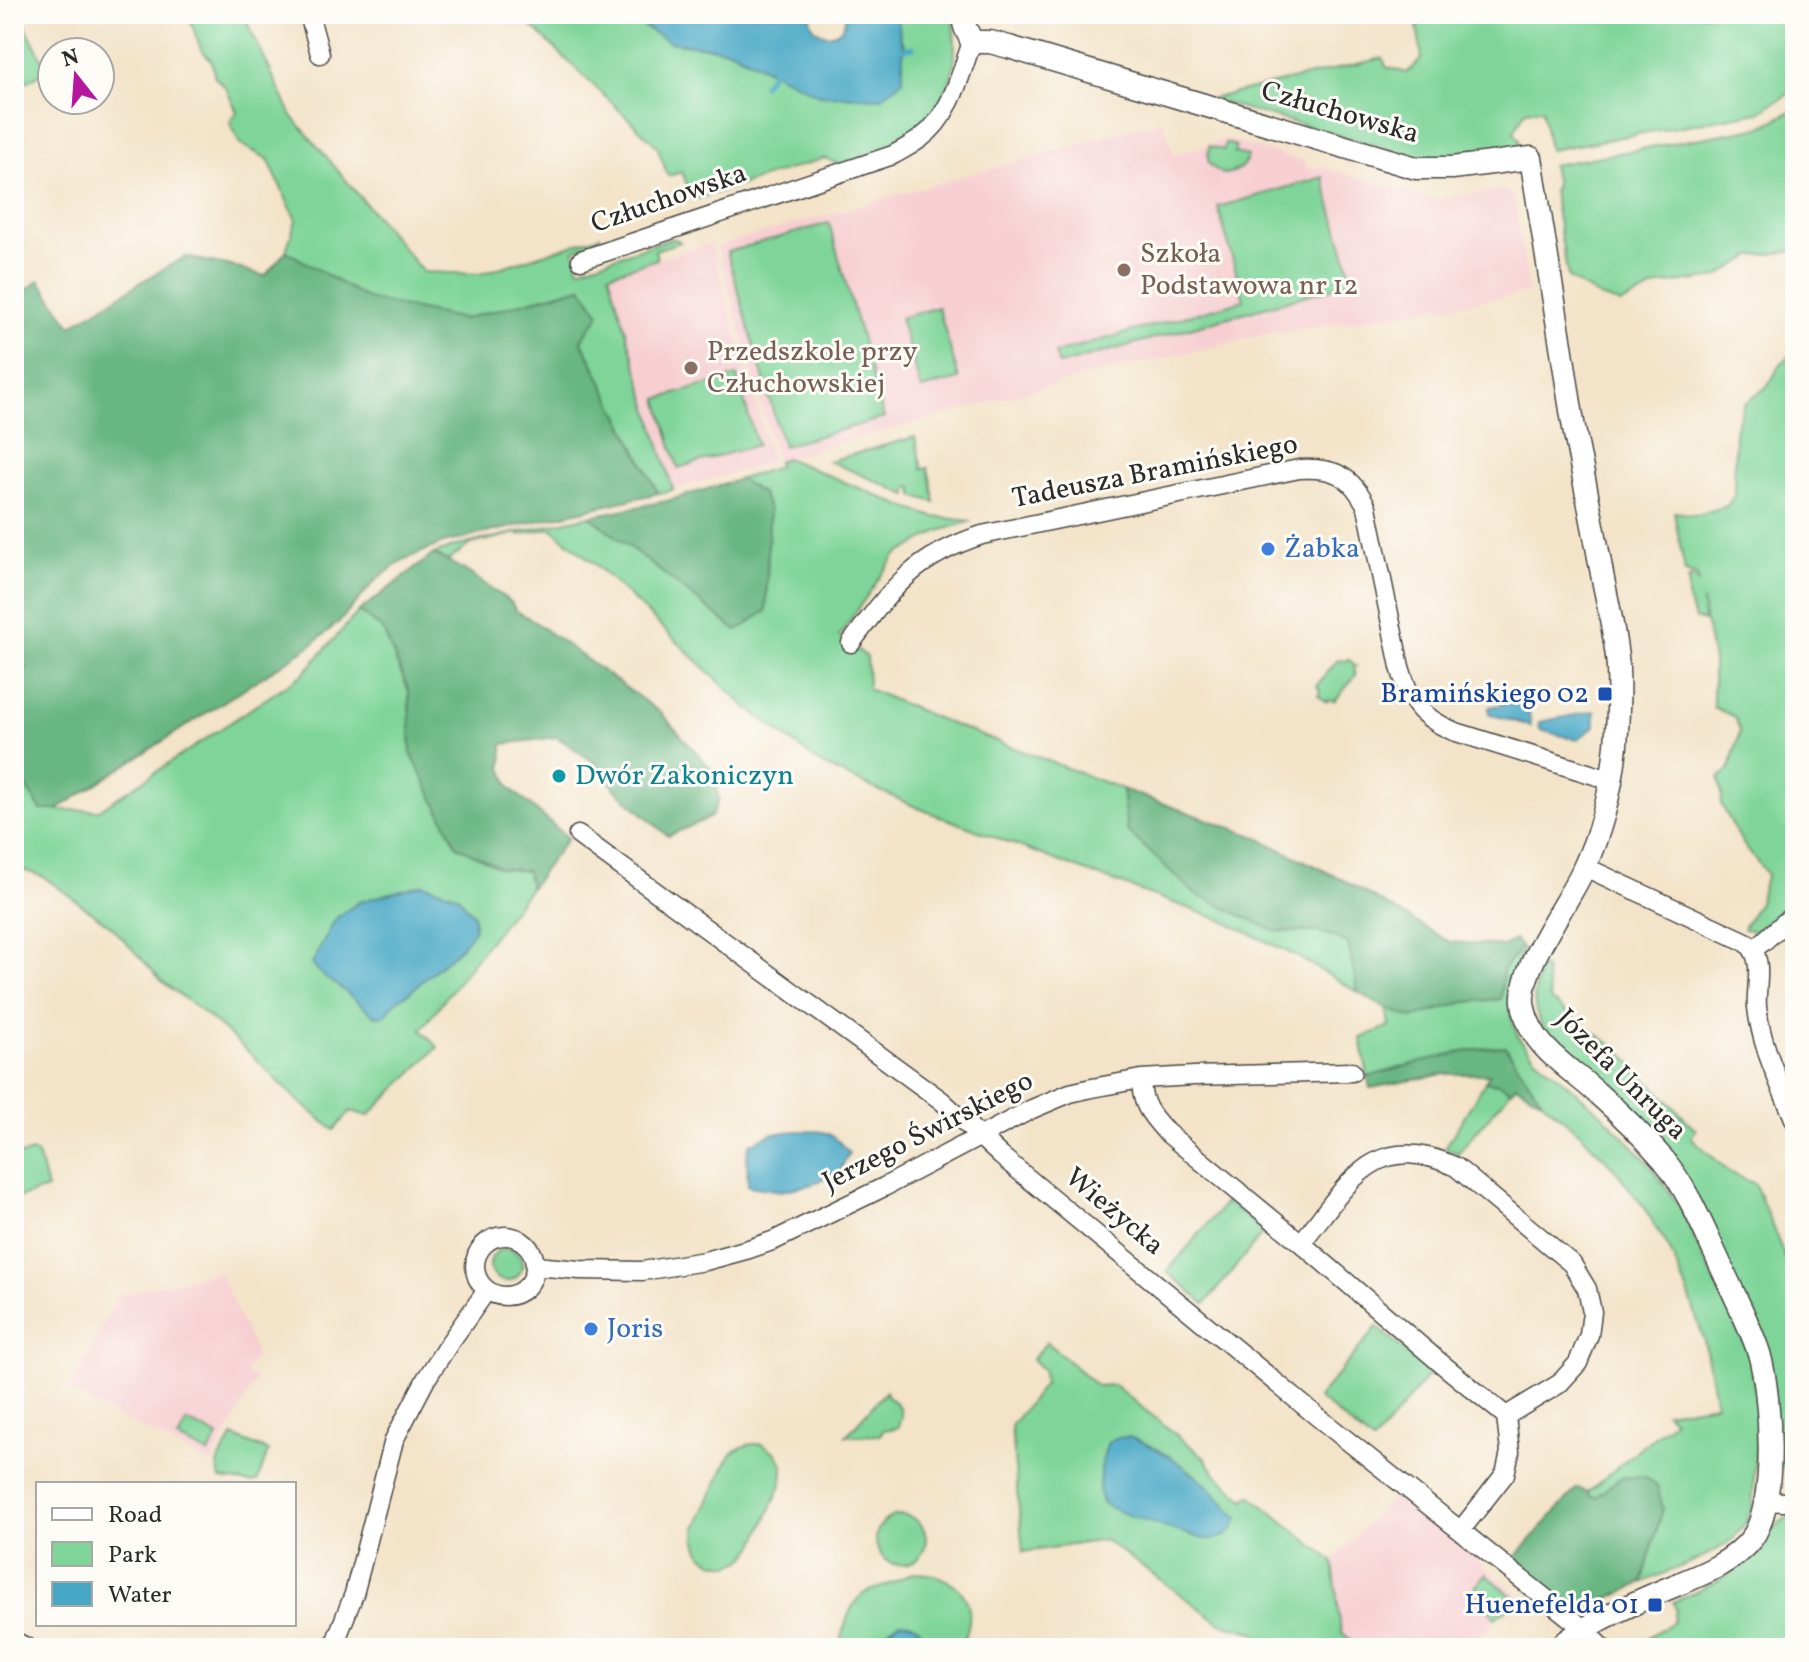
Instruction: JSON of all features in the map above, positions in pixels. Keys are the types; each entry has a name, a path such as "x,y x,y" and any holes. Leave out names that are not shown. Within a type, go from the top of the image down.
{"street":[{"path":"309,14 320,54"},
{"path":"962,14 972,42"},
{"name":"Człuchowska","path":"581,260 901,151 923,137 949,105 972,42 990,42 1009,47 1416,168 1452,168 1531,158 1575,433 1617,664 1619,711 1610,780 1596,834 1585,867 1528,970 1523,993 1525,1014"},
{"name":"Tadeusza Bramińskiego","path":"851,643 895,587 929,558 963,541 1299,469 1318,468 1348,480 1367,507 1400,667 1406,686 1422,712 1432,722 1453,731 1610,780"},
{"name":"Wieżycka","path":"578,835 942,1101 1001,1156 1306,1408 1584,1629 1603,1648"},
{"path":"1585,867 1746,942 1754,949 1758,959 1757,1008 1767,1053 1795,1121"},
{"path":"1754,949 1795,913"},
{"name":"Józefa Unruga","path":"1525,1014 1536,1038 1630,1123 1669,1167 1686,1193 1750,1329 1765,1378 1768,1420 1765,1513 1754,1535 1727,1561 1602,1618 1558,1648"},
{"name":"Jerzego Świrskiego","path":"535,1266 642,1271 705,1261 749,1249 775,1240 1032,1109 1070,1093 1141,1079 1352,1072"},
{"path":"1141,1079 1144,1104 1166,1132 1506,1416 1510,1452 1505,1474 1461,1530"},
{"path":"1301,1243 1363,1169 1382,1159 1407,1154 1433,1158 1456,1167 1572,1264 1587,1289 1592,1312 1589,1335 1578,1363 1559,1384 1506,1416"},
{"path":"505,1236 517,1238 527,1245 535,1266 532,1279 524,1290 512,1296 499,1296 481,1283 475,1265 484,1245 494,1238 505,1236"},
{"path":"333,1648 354,1594 394,1440 426,1379 487,1290"},
{"path":"1766,1501 1795,1500"},
{"path":"14,1641 28,1648"}],"shaded area":[{"name":"Szkoła Podstawowa nr 12","path":"1163,120 1174,155 1226,139 1305,161 1308,170 1321,167 1434,200 1505,190 1514,197 1529,293 1262,335 1089,375 777,461 717,246"},
{"name":"Przedszkole przy Człuchowskiej","path":"711,243 772,462 673,490 609,274"},
{"path":"219,1272 256,1354 246,1373 256,1379 211,1464 69,1391 118,1295"},
{"path":"1396,1493 1522,1598 1492,1621 1494,1625 1460,1648 1361,1648 1341,1632 1333,1561"}],"green space":[{"path":"14,14 20,14 36,47 36,76 14,89"},
{"path":"188,14 243,14 292,116 423,272 480,274 600,236 598,241 574,250 579,269 669,239 680,242 655,250 657,259 609,274 673,490 658,493 581,340 600,314 582,287 463,319 368,299 286,251 296,220 268,159 240,144 230,122 237,112 226,88 215,77 211,60 201,49"},
{"path":"519,14 622,14 670,42 729,50 772,72 903,80 905,45 900,38 898,14 952,14 954,64 947,88 934,110 917,128 890,147 839,165 825,158 693,200 682,172 668,176 657,146"},
{"path":"1415,14 1795,14 1795,90 1759,112 1549,150 1542,109 1525,111 1514,132 1519,139 1519,147 1486,156 1446,159 1424,159 1210,99 1383,58 1386,67 1407,73 1422,58"},
{"path":"1795,109 1795,251 1752,256 1717,277 1660,285 1621,304 1600,297 1568,278 1553,191 1556,185 1552,165 1762,127"},
{"path":"1225,143 1236,146 1234,153 1248,156 1238,169 1223,174 1208,161 1209,146 1223,150"},
{"path":"1323,177 1353,282 1059,365 1055,353 1244,300 1218,207"},
{"path":"829,223 884,418 783,446 727,252"},
{"path":"286,251 368,299 463,319 582,287 600,314 581,340 658,493 443,543 403,560 376,580 340,621 310,646 56,810 41,810 14,768 14,686 26,668 14,655 14,291 19,297 39,280 71,326 185,257 265,276"},
{"path":"938,307 959,379 921,389 900,318"},
{"path":"1791,355 1795,356 1795,898 1755,931 1744,929 1744,926 1759,902 1767,874 1743,844 1721,804 1719,778 1729,770 1740,731 1735,717 1713,707 1713,661 1702,601 1704,621 1695,619 1688,600 1688,580 1692,577 1698,582 1697,576 1685,572 1674,512 1697,515 1727,506 1734,496 1735,431 1744,404 1768,386 1781,364"},
{"path":"737,376 757,445 678,468 658,399"},
{"path":"915,437 922,469 928,468 935,502 914,496 913,487 908,488 908,495 829,461"},
{"path":"786,458 910,509 934,517 972,521 939,531 895,556 839,636 867,657 868,689 1122,789 1127,831 1274,931 1321,932 1349,943 1358,992 1296,956 1224,921 918,808 822,765 744,705 596,565 551,528 471,544 447,561 434,554 453,547 590,516 737,630 766,611 769,512 762,494 740,479 778,467 777,461"},
{"path":"740,479 762,494 769,511 766,611 737,631 590,516 667,501"},
{"path":"434,554 463,569 512,603 515,610 661,713 713,771 719,800 711,817 668,836 616,790 598,765 557,737 503,744 502,768 510,788 568,838 530,888 527,871 500,868 457,846 411,753 409,691 383,630 359,611"},
{"path":"359,611 383,630 409,691 411,753 432,795 500,868 528,871 530,888 421,1030 438,1047 368,1116 351,1111 334,1130 211,1019 163,982 112,927 44,877 14,867 14,768 41,810 99,810 303,674"},
{"path":"1348,659 1356,666 1356,675 1335,701 1326,702 1318,695 1317,685 1338,660"},
{"path":"1122,789 1254,836 1343,880 1450,942 1503,946 1514,940 1521,948 1503,969 1501,999 1465,1002 1412,1018 1387,1009 1358,992 1348,943 1321,932 1274,931 1194,893 1127,831"},
{"path":"1521,948 1523,950 1511,981 1510,1013 1518,1037 1534,1056 1601,1113 1646,1160 1679,1205 1749,1355 1752,1370 1756,1447 1753,1500 1747,1521 1723,1546 1642,1583 1663,1508 1644,1476 1621,1478 1596,1497 1588,1492 1674,1420 1665,1412 1716,1404 1704,1340 1669,1248 1643,1206 1613,1167 1579,1132 1542,1101 1505,1046 1453,1054 1368,1077 1361,1038 1390,1026 1387,1009 1412,1018 1465,1002 1501,999 1503,969"},
{"path":"1540,966 1545,969 1550,1000 1620,1051 1696,1130 1691,1137 1729,1172 1755,1184 1795,1282 1795,1431 1786,1468 1776,1468 1778,1439 1703,1206 1550,1042 1535,1006"},
{"path":"1505,1046 1542,1101 1516,1085 1511,1091 1499,1084 1485,1082 1489,1074 1444,1074 1370,1088 1368,1077 1453,1054"},
{"path":"1485,1082 1499,1084 1511,1091 1458,1153 1445,1148"},
{"path":"14,1154 38,1154 47,1189 14,1199"},
{"path":"1227,1201 1264,1232 1205,1304 1167,1272"},
{"path":"506,1249 517,1254 522,1265 517,1276 506,1281 495,1276 490,1265 495,1254"},
{"path":"1377,1327 1431,1372 1373,1443 1318,1398"},
{"path":"1047,1342 1097,1386 1114,1385 1205,1458 1215,1473 1245,1500 1250,1495 1333,1561 1341,1632 1361,1648 1270,1648 1257,1633 1219,1622 1105,1540 1023,1552 1011,1426 1044,1384 1043,1370 1032,1359"},
{"path":"886,1391 900,1411 897,1428 883,1430 880,1435 846,1436"},
{"path":"187,1422 218,1436 209,1454 178,1439"},
{"path":"233,1436 268,1451 255,1482 220,1479 217,1464"},
{"path":"751,1444 762,1444 775,1452 783,1465 781,1485 754,1547 743,1560 729,1565 713,1562 703,1556 699,1548 696,1528 727,1461 737,1450"},
{"path":"1644,1476 1657,1486 1663,1508 1642,1583 1580,1613 1513,1560 1577,1488 1596,1497 1620,1478"},
{"path":"901,1515 919,1522 926,1540 919,1558 901,1565 883,1558 876,1540 883,1522"},
{"path":"1795,1515 1795,1648 1631,1648 1673,1622 1676,1609 1673,1602 1741,1567 1778,1524"},
{"path":"912,1573 943,1579 963,1594 969,1618 960,1648 916,1648 922,1639 882,1636 881,1648 840,1648 847,1619 858,1599 866,1592"},
{"path":"1486,1574 1518,1601 1495,1618 1475,1587"}],"water":[{"path":"622,14 811,14 815,28 828,35 841,28 845,14 898,14 900,38 905,49 903,80 881,98 819,95 729,50 670,42"},
{"path":"1527,699 1531,726 1489,714 1489,707"},
{"path":"1595,711 1595,726 1577,740 1540,730 1539,722"},
{"path":"423,884 457,895 474,915 474,930 461,947 396,1001 385,1016 375,1016 325,978 312,964 335,919 359,902"},
{"path":"796,1131 827,1133 837,1139 849,1153 840,1171 813,1184 781,1191 748,1186 747,1153 750,1144 771,1134"},
{"path":"1129,1437 1174,1460 1215,1493 1238,1518 1229,1533 1221,1538 1203,1539 1133,1517 1103,1503 1099,1482 1108,1442"},
{"path":"901,1622 920,1629 921,1637 916,1648 881,1648 887,1632"}],"waterway":[{"path":"905,49 913,47"},
{"path":"763,85 772,72"}],"place":[{"name":"Szkoła Podstawowa nr 12","path":"1124,270"},
{"name":"Przedszkole przy Człuchowskiej","path":"691,368"},
{"name":"Żabka","path":"1268,549"},
{"name":"Bramińskiego 02","path":"1605,694"},
{"name":"Dwór Zakoniczyn","path":"559,776"},
{"name":"Joris","path":"591,1329"},
{"name":"Huenefelda 01","path":"1655,1605"}]}
